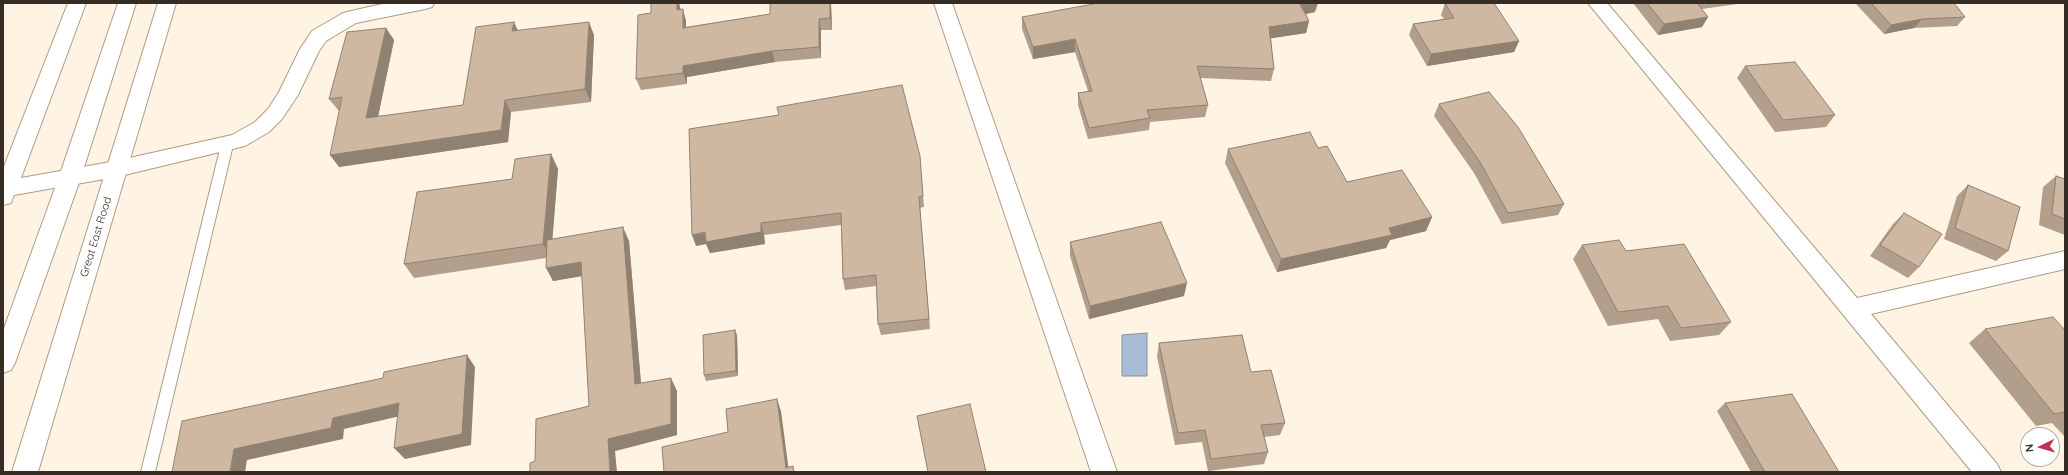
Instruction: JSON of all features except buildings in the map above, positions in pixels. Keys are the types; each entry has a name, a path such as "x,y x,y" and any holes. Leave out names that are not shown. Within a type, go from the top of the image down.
{"street":[{"path":"4,192 77,3"},
{"path":"3,363 70,178 127,3"},
{"name":"Great East Road","path":"26,472 167,3"},
{"path":"4,192 227,145 250,134 275,114 288,94 310,49 320,36 350,18 373,12 425,3"},
{"path":"943,3 1104,472"},
{"path":"1597,3 1988,472"},
{"path":"1852,309 2065,260"}],"lane":[{"path":"148,472 227,145"}],"water":[{"path":"1147,333 1147,376 1122,376 1122,335"}]}
